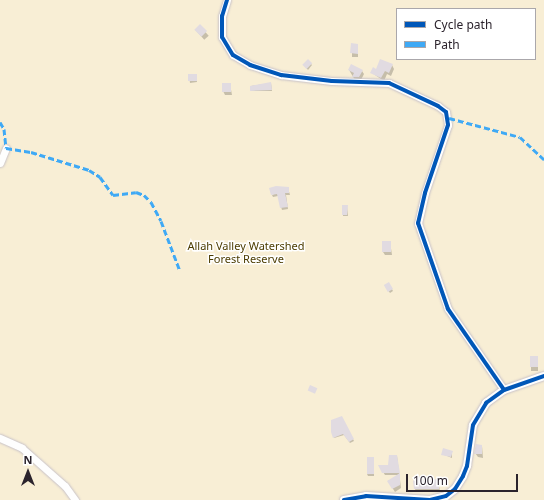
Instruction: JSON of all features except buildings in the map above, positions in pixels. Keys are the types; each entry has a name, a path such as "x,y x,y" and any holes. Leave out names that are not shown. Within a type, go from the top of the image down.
{"street":[{"path":"227,0 222,16 222,37 233,55 250,65 281,75 332,81 388,83 438,106 446,112 448,125 419,212 419,228 448,309 504,390"},
{"path":"0,163 6,148"},
{"path":"344,500 366,496 430,500 446,496 455,489 467,466 473,424 486,403 504,390 544,376"},
{"path":"0,438 22,448 65,486 75,500"}],"green space":[{"name":"Allah Valley Watershed Forest Reserve","path":"0,0 544,0 544,500 0,500"}],"marked path":[{"path":"449,118 520,137 544,159"},
{"path":"0,122 4,129 6,148 31,152 89,170 100,177 113,195 136,192 144,195 151,202 161,221 180,271"}],"cycle path":[{"path":"227,0 222,16 222,37 233,55 250,65 281,75 332,81 389,83 438,106 446,112 448,125 425,193 418,223 448,309 504,390"},
{"path":"344,500 366,496 430,500 446,496 455,489 463,476 467,466 473,425 486,403 504,390 544,376"}]}
